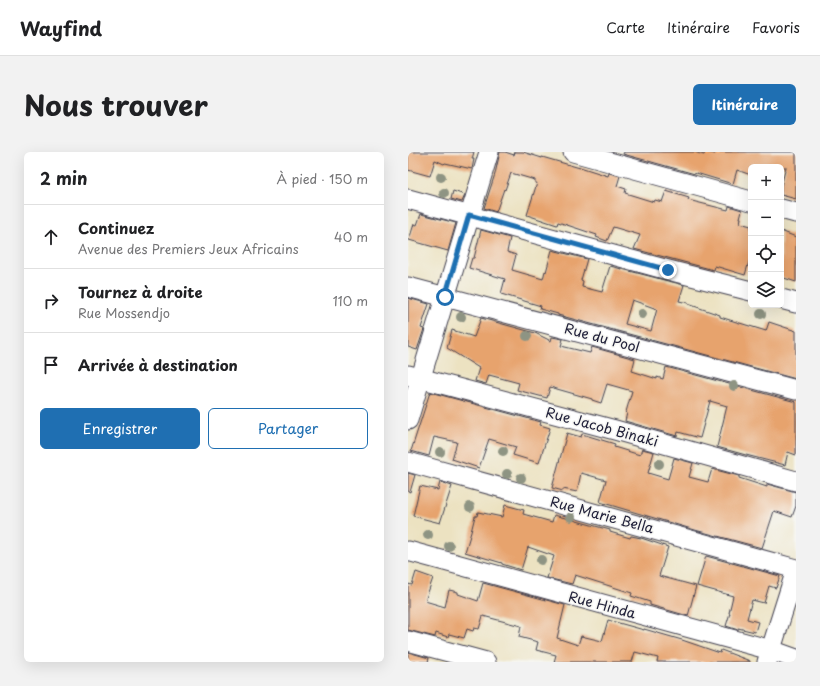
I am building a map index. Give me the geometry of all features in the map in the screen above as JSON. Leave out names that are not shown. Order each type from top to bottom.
[{"type":"street","points":[[408,420],[414,377],[445,297],[489,152]]},
{"type":"street","points":[[573,152],[748,200]]},
{"type":"street","points":[[408,198],[668,270],[748,290]]},
{"type":"street","points":[[784,210],[796,213]]},
{"type":"street","name":"Rue du Pool","points":[[408,287],[796,390]]},
{"type":"street","points":[[784,300],[796,302]]},
{"type":"street","name":"Rue Jacob Binaki","points":[[414,377],[615,430],[796,481]]},
{"type":"street","name":"Rue Marie Bella","points":[[408,462],[796,570]]},
{"type":"street","name":"Rue Hinda","points":[[408,551],[769,656],[796,659]]},
{"type":"street","points":[[769,656],[796,570]]},
{"type":"street","points":[[408,641],[486,662]]},
{"type":"building","points":[[408,152],[474,152],[472,159],[474,159],[472,169],[444,164],[435,160],[430,176],[408,170]]},
{"type":"building","points":[[500,152],[514,155],[515,152],[523,152],[608,176],[609,173],[620,176],[617,186],[626,189],[625,193],[654,202],[655,200],[662,202],[666,191],[689,198],[688,200],[728,210],[729,206],[742,210],[740,223],[748,225],[748,265],[745,275],[715,266],[714,270],[634,249],[640,235],[613,227],[607,241],[596,237],[597,235],[558,222],[557,225],[527,215],[537,183],[535,183],[535,180],[511,173],[496,212],[484,208],[495,174]]},
{"type":"building","points":[[624,152],[694,152],[704,155],[705,152],[715,154],[716,152],[796,152],[796,199],[784,196],[784,175],[786,167],[784,167],[784,164],[748,164],[748,174],[737,170],[733,184],[623,154]]},
{"type":"building","points":[[453,191],[465,195],[462,202],[451,199]]},
{"type":"building","points":[[421,214],[456,223],[448,251],[409,240],[414,224],[417,225]]},
{"type":"building","points":[[481,230],[510,238],[507,252],[516,255],[512,270],[543,279],[552,250],[587,259],[581,280],[583,281],[582,287],[602,292],[610,266],[684,285],[679,301],[720,315],[720,317],[766,331],[769,322],[796,331],[796,379],[540,309],[541,306],[501,294],[505,279],[469,268],[472,258],[474,258]],"holes":[[[632,300],[657,309],[651,331],[625,324]]]},
{"type":"building","points":[[784,232],[796,237],[796,282],[784,278]]},
{"type":"building","points":[[408,298],[429,304],[421,328],[424,329],[417,350],[408,347]]},
{"type":"building","points":[[481,318],[535,333],[551,341],[552,337],[563,339],[561,346],[590,353],[592,347],[635,359],[632,371],[657,379],[657,377],[663,379],[666,367],[796,402],[796,455],[788,452],[785,465],[717,447],[727,406],[710,401],[700,438],[678,432],[677,436],[625,421],[632,391],[607,384],[601,403],[550,387],[547,398],[517,390],[519,383],[489,375],[486,384],[475,381],[479,368],[447,348],[452,330],[474,337]]},
{"type":"building","points":[[430,392],[541,422],[540,425],[550,428],[539,463],[513,455],[516,447],[489,439],[479,468],[452,459],[457,442],[434,437],[429,456],[411,451]]},
{"type":"building","points":[[567,433],[581,437],[582,434],[615,444],[614,447],[640,455],[642,449],[654,452],[648,473],[668,479],[674,458],[693,463],[689,477],[708,482],[712,469],[739,476],[739,478],[767,487],[767,484],[796,492],[796,506],[792,517],[774,511],[762,548],[600,502],[606,480],[581,473],[577,492],[563,489],[563,491],[552,488]]},
{"type":"building","points":[[408,473],[415,475],[410,492],[408,491]]},
{"type":"building","points":[[440,482],[452,486],[440,523],[413,516],[420,486],[438,490]]},
{"type":"building","points":[[505,505],[524,510],[523,514],[552,522],[554,515],[610,530],[610,532],[630,538],[631,536],[641,538],[668,547],[659,576],[696,586],[688,616],[650,605],[650,602],[631,596],[632,593],[575,575],[572,584],[547,578],[554,556],[528,547],[521,570],[465,552],[475,516],[477,516],[478,512],[502,517]]},
{"type":"building","points":[[706,556],[780,576],[776,588],[769,586],[764,603],[752,600],[747,619],[758,622],[755,632],[738,628],[738,630],[726,626],[733,596],[697,586]]},
{"type":"building","points":[[416,572],[433,578],[425,601],[445,607],[449,590],[458,592],[458,594],[478,601],[483,583],[565,605],[557,638],[578,645],[581,636],[602,641],[608,620],[682,640],[720,653],[721,650],[750,662],[657,662],[658,658],[635,652],[632,662],[554,662],[556,655],[536,650],[538,642],[519,637],[521,626],[483,616],[479,629],[474,628],[473,631],[467,629],[464,638],[449,634],[448,637],[436,633],[435,637],[408,630],[408,584],[412,585]]},
{"type":"building","points":[[408,652],[429,658],[428,662],[408,662]]},
{"type":"route","points":[[445,297],[469,215],[668,270]]}]
